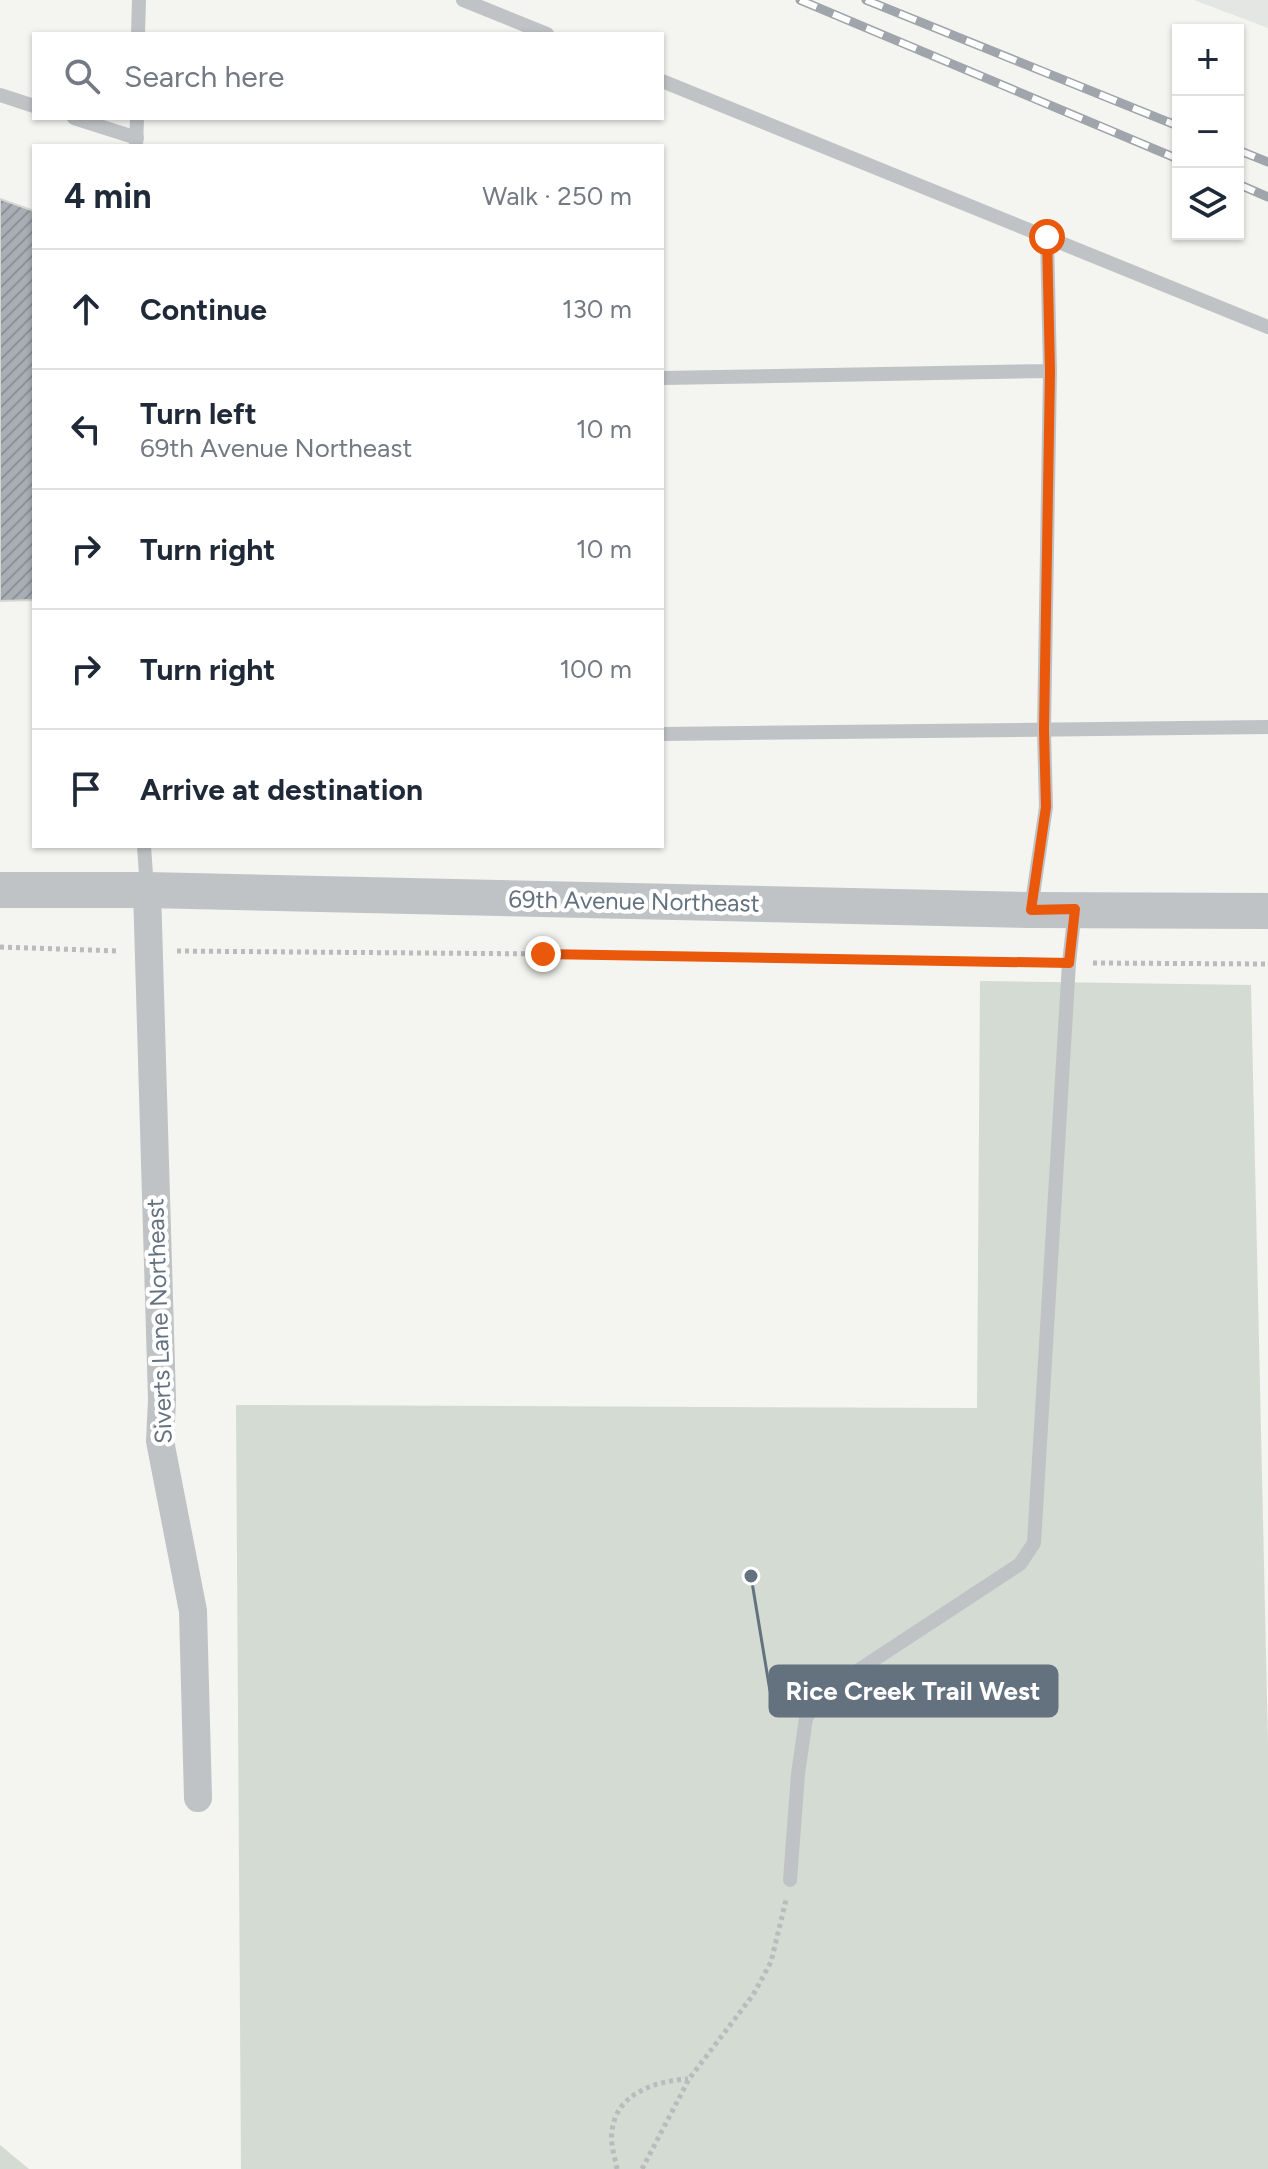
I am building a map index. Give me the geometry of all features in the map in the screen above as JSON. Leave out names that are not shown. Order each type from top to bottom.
[{"type":"street","name":"69th Avenue Northeast","points":[[0,890],[147,890],[1031,910],[1268,911]]},
{"type":"street","name":"Siverts Lane Northeast","points":[[147,890],[162,1400],[160,1441],[193,1611],[198,1798]]},
{"type":"lane","points":[[138,32],[139,0]]},
{"type":"lane","points":[[463,0],[542,32]]},
{"type":"lane","points":[[664,82],[1268,327]]},
{"type":"lane","points":[[0,95],[32,105]]},
{"type":"lane","points":[[79,120],[136,142],[137,120]]},
{"type":"lane","points":[[1031,910],[1046,807],[1044,730],[1050,371],[1047,237]]},
{"type":"lane","points":[[664,378],[1050,371]]},
{"type":"lane","points":[[664,734],[1268,727]]},
{"type":"lane","points":[[144,848],[147,890]]},
{"type":"lane","points":[[790,1880],[798,1774],[806,1718],[822,1694],[1020,1564],[1034,1543],[1069,963],[1075,909]]},
{"type":"path","points":[[0,947],[121,951]]},
{"type":"path","points":[[170,951],[1268,964]]},
{"type":"path","points":[[642,2169],[689,2079],[753,1995],[771,1962],[790,1880]]},
{"type":"path","points":[[617,2169],[612,2129],[623,2105],[642,2089],[664,2081],[689,2079]]},
{"type":"shaded area","points":[[1194,0],[1268,0],[1268,28]]},
{"type":"shaded area","points":[[980,981],[1251,985],[1268,1744],[1268,2169],[241,2169],[236,1405],[977,1408]]},
{"type":"shaded area","points":[[0,2145],[29,2169],[0,2169]]},
{"type":"building","points":[[0,199],[32,210],[32,600],[0,601]]},
{"type":"railway","points":[[800,0],[1172,156]]},
{"type":"railway","points":[[866,0],[1172,124]]},
{"type":"railway","points":[[1244,152],[1268,162]]},
{"type":"railway","points":[[1244,187],[1268,197]]},
{"type":"place","name":"Rice Creek Trail West","points":[[751,1576]]},
{"type":"route","points":[[543,954],[1069,963],[1075,909],[1031,910],[1046,807],[1044,730],[1050,371],[1047,237]]}]
